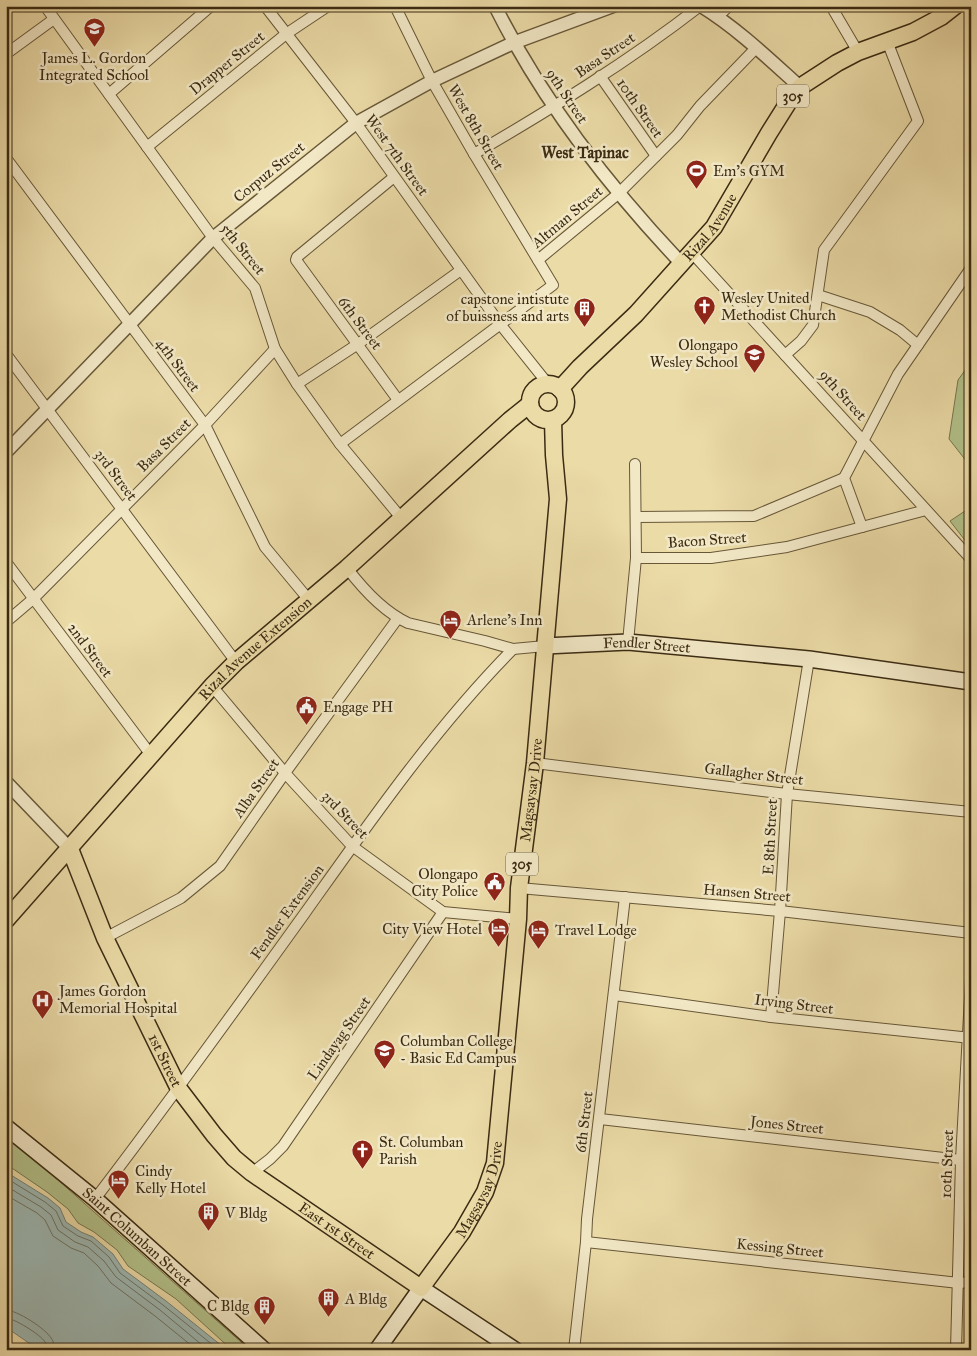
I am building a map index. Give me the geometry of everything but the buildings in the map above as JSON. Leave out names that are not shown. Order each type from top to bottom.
[{"type":"main road","name":"Rizal Avenue","points":[[554,387],[580,366],[636,314],[714,228],[769,133],[800,87],[821,72],[858,52],[913,32],[941,17],[955,6]]},
{"type":"main road","name":"305","points":[[530,404],[530,398],[537,388],[554,387]]},
{"type":"main road","points":[[530,404],[534,413],[542,420],[558,418],[564,409],[566,399],[554,387]]},
{"type":"main road","name":"Rizal Avenue Extension","points":[[6,920],[212,686],[236,662],[347,568],[530,404]]},
{"type":"main road","name":"Magsaysay Drive","points":[[421,1288],[462,1232],[485,1192],[495,1163],[520,888],[535,763],[558,499],[553,420]]},
{"type":"main road","name":"Fendler Street","points":[[545,646],[628,642],[810,660],[971,682]]},
{"type":"main road","name":"1st Street","points":[[70,848],[105,938],[179,1089],[214,1135],[234,1158],[252,1174]]},
{"type":"main road","name":"Saint Columban Street","points":[[6,1127],[95,1199],[264,1350]]},
{"type":"main road","name":"East 1st Street","points":[[252,1174],[421,1288]]},
{"type":"main road","name":"305","points":[[377,1350],[421,1288]]},
{"type":"main road","points":[[421,1288],[515,1350]]},
{"type":"street","name":"5th Street","points":[[45,6],[213,238],[255,288],[275,348],[297,384],[340,444],[402,519]]},
{"type":"street","points":[[109,94],[211,6]]},
{"type":"street","name":"West 7th Street","points":[[265,6],[356,123],[500,324],[554,387]]},
{"type":"street","name":"Drapper Street","points":[[147,147],[286,34],[328,6]]},
{"type":"street","name":"West 8th Street","points":[[395,6],[432,81],[538,260]]},
{"type":"street","name":"9th Street","points":[[495,6],[513,43],[554,107],[618,194],[785,355],[971,559]]},
{"type":"street","name":"Corpuz Street","points":[[6,452],[213,238],[356,123],[432,81],[513,43],[613,6]]},
{"type":"street","points":[[701,6],[718,16],[800,87]]},
{"type":"street","name":"Basa Street","points":[[474,154],[554,107],[701,6]]},
{"type":"street","points":[[718,16],[729,6]]},
{"type":"street","points":[[831,6],[858,52]]},
{"type":"street","points":[[6,54],[54,19]]},
{"type":"street","points":[[785,355],[813,325],[824,250],[918,121],[887,41]]},
{"type":"street","name":"Altman Street","points":[[340,444],[553,285],[538,260],[618,194],[677,135],[700,106],[756,48]]},
{"type":"street","name":"10th Street","points":[[600,76],[656,156]]},
{"type":"street","name":"4th Street","points":[[6,158],[205,425],[265,546],[309,600]]},
{"type":"street","name":"6th Street","points":[[394,177],[297,257],[296,262],[398,400]]},
{"type":"street","points":[[862,526],[844,478],[898,374],[971,268]]},
{"type":"street","points":[[297,384],[358,344],[461,270]]},
{"type":"street","points":[[818,295],[870,312],[900,330],[918,345]]},
{"type":"street","name":"Basa Street","points":[[6,622],[33,598],[205,425],[275,348]]},
{"type":"street","name":"3rd Street","points":[[6,354],[236,662]]},
{"type":"street","points":[[628,642],[636,558],[635,464]]},
{"type":"street","name":"Bacon Street","points":[[637,517],[754,516],[844,478]]},
{"type":"street","name":"Bacon Street","points":[[636,558],[711,558],[787,547],[926,510]]},
{"type":"street","name":"2nd Street","points":[[6,562],[151,756]]},
{"type":"street","name":"Fendler Street","points":[[347,568],[379,604],[408,623],[513,649],[545,646]]},
{"type":"street","name":"Alba Street","points":[[105,938],[181,898],[220,866],[398,618]]},
{"type":"street","name":"Fendler Extension","points":[[95,1199],[179,1089],[352,846],[447,722],[513,649]]},
{"type":"street","name":"E 8th Street","points":[[771,1017],[787,794],[810,660]]},
{"type":"street","name":"3rd Street","points":[[212,686],[285,773],[352,846],[443,912]]},
{"type":"street","name":"Gallagher Street","points":[[535,763],[787,794],[971,812]]},
{"type":"street","points":[[6,782],[70,848]]},
{"type":"street","name":"Hansen Street","points":[[520,888],[780,911],[971,932]]},
{"type":"street","name":"6th Street","points":[[574,1350],[587,1219],[625,897]]},
{"type":"street","points":[[443,912],[518,919]]},
{"type":"street","name":"Lindayag Street","points":[[252,1174],[283,1146],[443,912]]},
{"type":"street","name":"10th Street","points":[[956,1350],[966,1160],[971,979]]},
{"type":"street","name":"Irving Street","points":[[614,995],[771,1017],[969,1038]]},
{"type":"street","name":"Jones Street","points":[[600,1119],[966,1160]]},
{"type":"street","name":"Kessing Street","points":[[586,1242],[959,1283],[971,1282]]},
{"type":"green space","points":[[971,362],[971,467],[949,439],[958,380]]},
{"type":"green space","points":[[971,507],[971,548],[950,521]]},
{"type":"green space","points":[[6,1134],[250,1350],[232,1350],[176,1299],[128,1266],[117,1250],[94,1232],[78,1223],[68,1209],[6,1164]]},
{"type":"water","points":[[6,1172],[48,1198],[60,1208],[66,1222],[93,1237],[113,1254],[123,1269],[227,1350],[39,1350],[6,1327]]},
{"type":"place","name":"James L. Gordon Integrated School","points":[[94,48]]},
{"type":"place","name":"Em's GYM","points":[[697,190]]},
{"type":"place","name":"Wesley United Methodist Church","points":[[705,326]]},
{"type":"place","name":"capstone intistute of buissness and arts","points":[[585,327]]},
{"type":"place","name":"Olongapo Wesley School","points":[[754,373]]},
{"type":"place","name":"Arlene's Inn","points":[[451,639]]},
{"type":"place","name":"Engage PH","points":[[307,726]]},
{"type":"place","name":"Olongapo City Police","points":[[494,902]]},
{"type":"place","name":"City View Hotel","points":[[498,948]]},
{"type":"place","name":"Travel Lodge","points":[[539,949]]},
{"type":"place","name":"James Gordon Memorial Hospital","points":[[43,1019]]},
{"type":"place","name":"Columban College - Basic Ed Campus","points":[[384,1069]]},
{"type":"place","name":"St. Columban Parish","points":[[363,1170]]},
{"type":"place","name":"Cindy Kelly Hotel","points":[[119,1199]]},
{"type":"place","name":"V Bldg","points":[[209,1232]]},
{"type":"place","name":"A Bldg","points":[[329,1318]]},
{"type":"place","name":"C Bldg","points":[[265,1325]]},
{"type":"district","name":"West Tapinac","points":[[585,152]]}]
